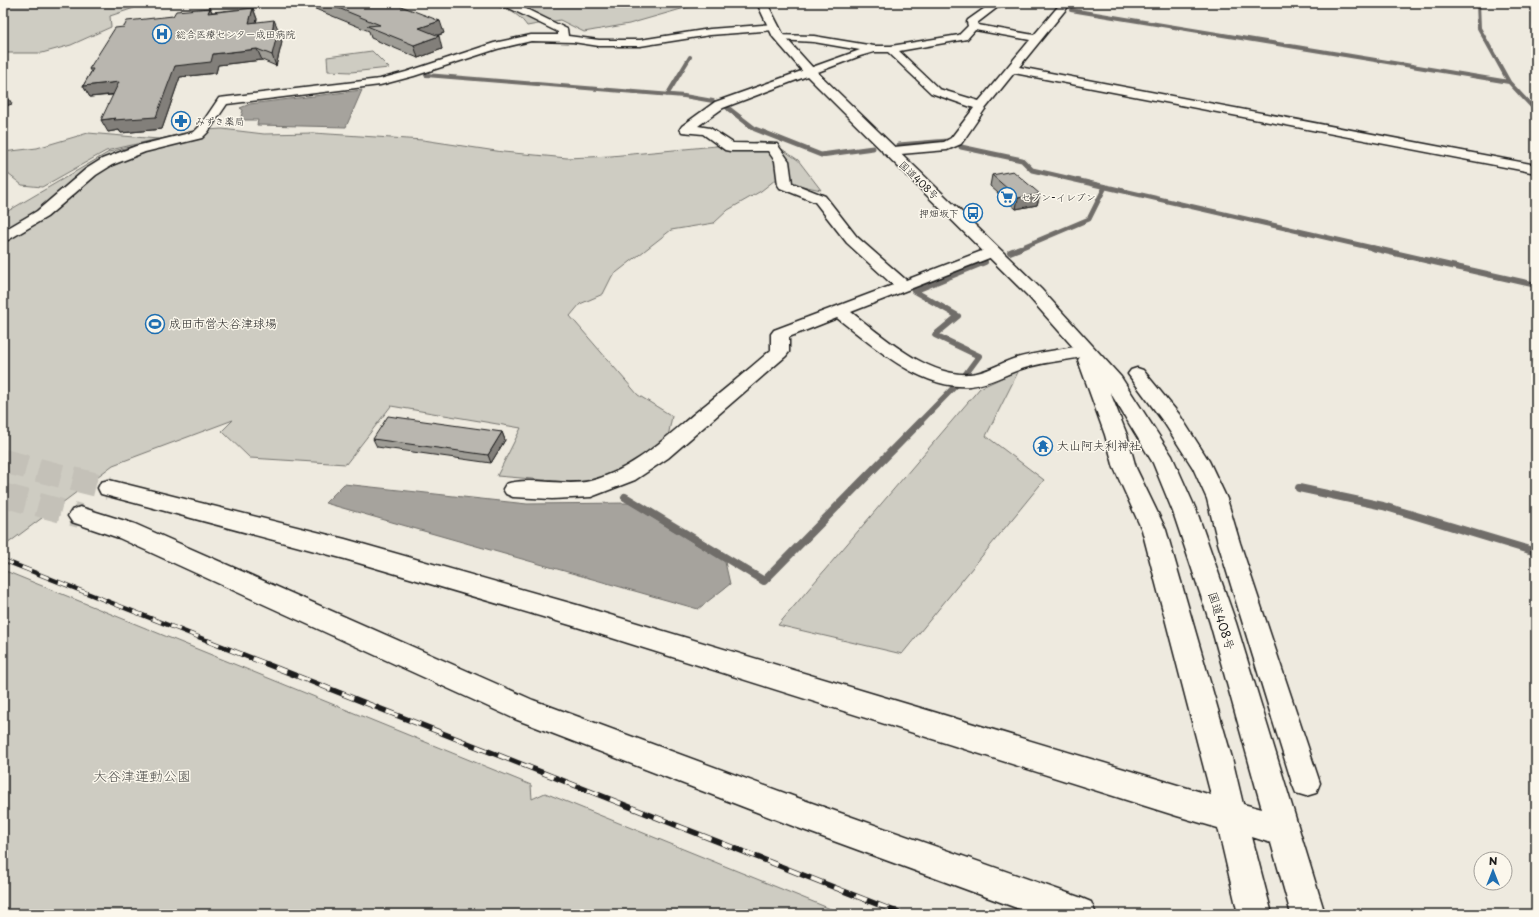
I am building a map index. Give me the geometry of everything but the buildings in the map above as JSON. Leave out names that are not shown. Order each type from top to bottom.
[{"type":"highway","name":"国道408号","points":[[762,3],[777,32],[809,71],[1034,294],[1085,352],[1114,382],[1164,462],[1182,505],[1223,623],[1282,830],[1308,914]]},
{"type":"highway","name":"国道408号","points":[[1085,352],[1116,435],[1125,468],[1154,530],[1215,750],[1255,914]]},
{"type":"highway","points":[[109,488],[345,549],[554,610],[1162,797],[1282,830]]},
{"type":"highway","points":[[80,516],[127,531],[525,710],[798,813],[1079,914]]},
{"type":"street","points":[[500,3],[510,5],[563,31],[563,38]]},
{"type":"street","points":[[3,237],[47,210],[74,188],[89,173],[108,161],[145,147],[198,135],[204,129],[223,101],[380,82],[410,74],[505,43],[531,38],[563,38],[599,43],[640,43],[710,32],[777,32],[874,49],[891,49],[964,37],[973,27],[972,22],[998,3]]},
{"type":"street","points":[[889,151],[947,146],[956,140],[981,106],[1066,3]]},
{"type":"street","points":[[973,27],[1036,38]]},
{"type":"street","points":[[874,49],[856,54],[719,105],[686,129],[706,131],[730,146],[772,148],[782,161],[785,185],[820,199],[852,240],[904,286]]},
{"type":"street","points":[[891,49],[935,90],[981,106]]},
{"type":"street","points":[[1011,69],[1536,169]]},
{"type":"street","points":[[3,226],[74,188]]},
{"type":"street","points":[[513,489],[552,492],[591,489],[628,475],[661,453],[780,352],[780,334],[992,252]]},
{"type":"street","points":[[839,311],[908,362],[931,374],[953,380],[971,380],[1025,362],[1085,352]]},
{"type":"street","points":[[1138,374],[1172,419],[1202,466],[1217,499],[1229,543],[1306,783]]},
{"type":"green space","points":[[3,3],[55,3],[57,5],[70,3],[135,3],[134,8],[110,16],[111,27],[71,45],[42,53],[3,53]]},
{"type":"green space","points":[[483,3],[702,3],[629,24],[584,32],[560,20],[527,26],[518,16],[508,10]]},
{"type":"green space","points":[[372,51],[389,68],[351,72],[328,71],[327,57]]},
{"type":"green space","points":[[222,129],[264,134],[313,133],[423,140],[503,152],[567,158],[611,156],[758,142],[773,143],[798,160],[821,190],[775,180],[761,191],[728,210],[714,223],[671,230],[612,276],[603,294],[580,304],[570,316],[638,395],[672,416],[668,437],[641,459],[611,476],[580,483],[497,476],[521,428],[391,406],[346,464],[250,458],[222,431],[233,420],[113,465],[3,547],[3,214],[109,152],[192,131]]},
{"type":"green space","points":[[88,133],[158,139],[106,151],[42,187],[22,185],[3,170],[3,152],[37,148]]},
{"type":"green space","points":[[1019,370],[986,436],[1044,480],[902,654],[778,625],[980,388]]},
{"type":"green space","name":"大谷津運動公園","points":[[3,570],[531,785],[532,799],[545,793],[843,914],[3,914]]},
{"type":"shaded area","points":[[362,90],[346,127],[257,125],[258,120],[240,120],[243,110],[240,108],[250,104]]},
{"type":"shaded area","points":[[344,484],[527,504],[629,503],[725,562],[730,584],[698,609],[325,503]]},
{"type":"waterway","points":[[1478,3],[1479,28],[1509,82]]},
{"type":"waterway","points":[[1071,10],[1509,82]]},
{"type":"waterway","points":[[667,95],[690,57]]},
{"type":"waterway","points":[[426,75],[667,95]]},
{"type":"waterway","points":[[1509,82],[1535,110]]},
{"type":"waterway","points":[[667,95],[713,101]]},
{"type":"waterway","points":[[726,107],[730,110]]},
{"type":"waterway","points":[[729,109],[755,129],[821,155],[873,148]]},
{"type":"waterway","points":[[899,145],[948,141]]},
{"type":"waterway","points":[[961,147],[1022,160],[1032,170],[1377,249]]},
{"type":"waterway","points":[[1018,249],[1089,219],[1105,187]]},
{"type":"waterway","points":[[1010,252],[1020,248]]},
{"type":"waterway","points":[[1372,248],[1536,285]]},
{"type":"waterway","points":[[919,423],[962,379],[979,356],[935,335],[958,316],[914,291],[985,262]]},
{"type":"waterway","points":[[625,497],[764,581],[920,422]]},
{"type":"waterway","points":[[1299,488],[1383,506],[1536,552]]},
{"type":"tunnel","points":[[3,461],[109,488]]},
{"type":"tunnel","points":[[3,495],[80,516]]},
{"type":"railway","points":[[3,560],[211,642]]},
{"type":"railway","points":[[208,641],[902,914]]},
{"type":"place","name":"総合医療センター成田病院","points":[[162,34]]},
{"type":"place","name":"みずき薬局","points":[[181,121]]},
{"type":"place","name":"セブン-イレブン","points":[[1007,197]]},
{"type":"place","name":"押畑坂下","points":[[973,213]]},
{"type":"place","name":"成田市営大谷津球場","points":[[155,324]]},
{"type":"place","name":"大山阿夫利神社","points":[[1043,446]]}]
